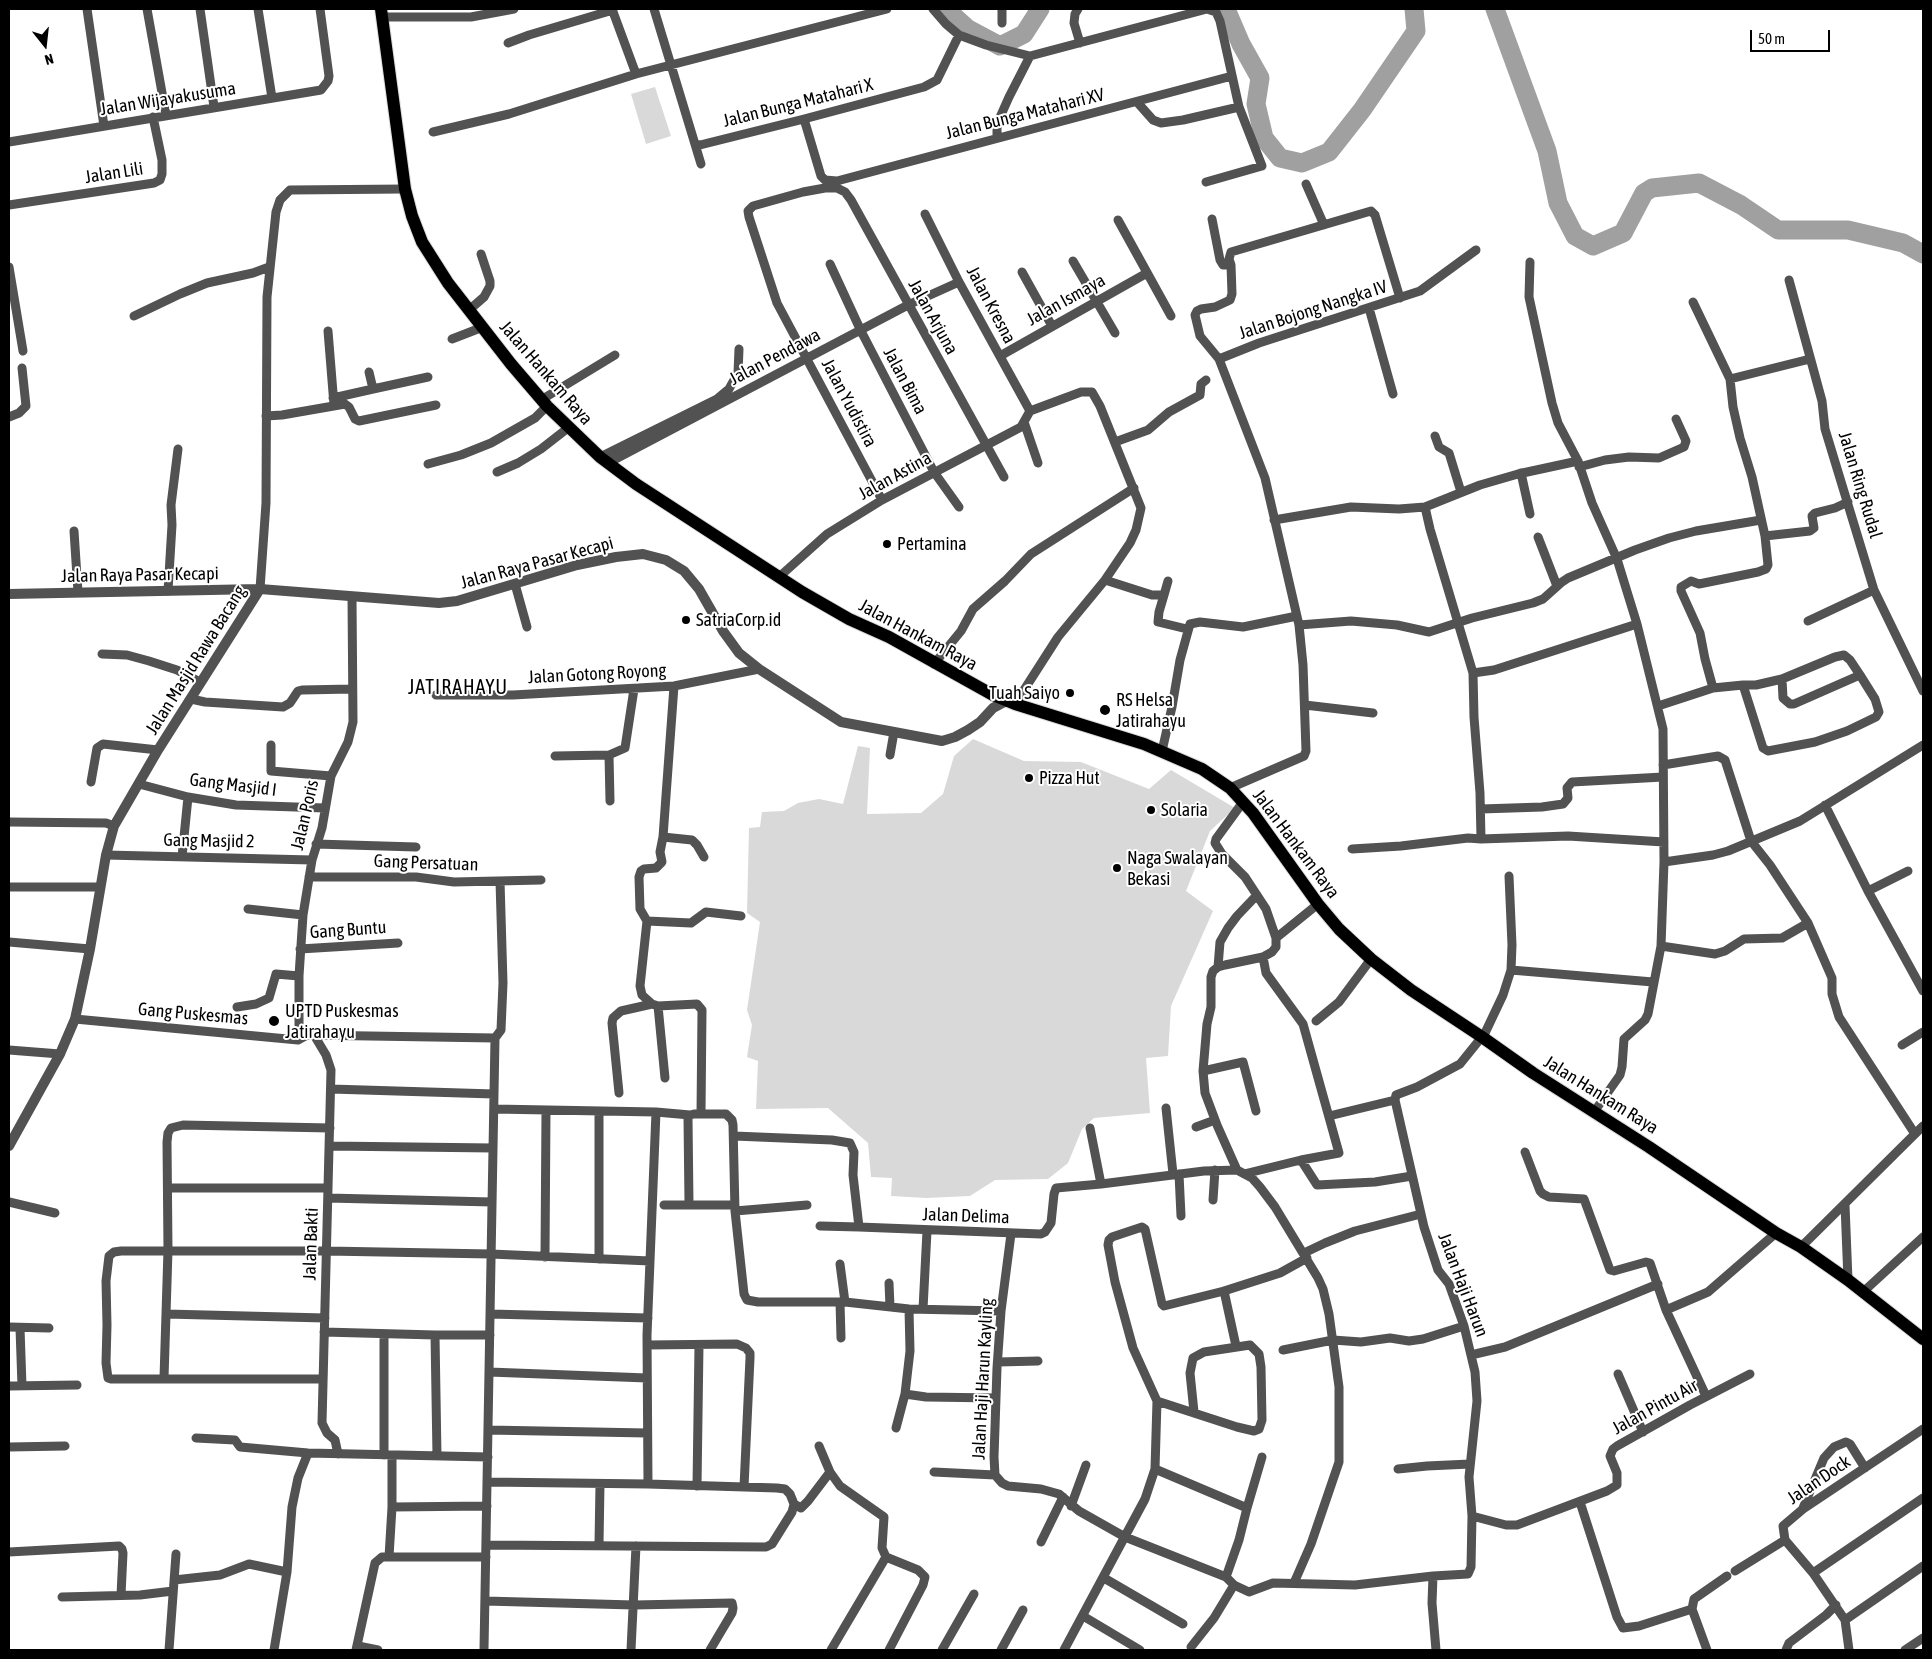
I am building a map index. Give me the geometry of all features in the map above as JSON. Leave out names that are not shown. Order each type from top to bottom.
[{"type":"main road","name":"Jalan Hankam Raya","points":[[381,13],[405,189],[413,221],[422,242],[434,263],[469,310],[544,403],[568,428],[604,460],[824,606],[889,637],[934,664],[992,694],[1010,703],[1162,751],[1202,769],[1230,788],[1243,802],[1270,835],[1318,904],[1339,929],[1371,959],[1411,990],[1533,1073],[1650,1147],[1776,1233],[1801,1247],[1848,1280],[1923,1339]]},
{"type":"street","points":[[87,9],[104,126]]},
{"type":"street","points":[[146,9],[166,114]]},
{"type":"street","points":[[200,9],[214,107]]},
{"type":"street","points":[[258,9],[272,98]]},
{"type":"street","name":"Jalan Wijayakusuma","points":[[9,142],[166,114],[321,90],[328,81],[320,9]]},
{"type":"street","points":[[381,13],[471,17],[514,9]]},
{"type":"street","points":[[654,9],[701,164]]},
{"type":"street","points":[[433,132],[516,112],[636,74],[887,9]]},
{"type":"street","points":[[933,9],[946,24],[960,35],[996,48],[1030,56],[1207,9],[1216,12],[1220,21],[1238,107],[1262,166],[1206,182]]},
{"type":"street","points":[[1002,9],[1002,23]]},
{"type":"street","points":[[1078,9],[1075,14],[1074,23],[1080,43]]},
{"type":"street","points":[[508,43],[612,10],[636,74]]},
{"type":"street","name":"Jalan Bunga Matahari X","points":[[695,144],[700,145],[804,119],[931,84],[940,74],[960,35]]},
{"type":"street","points":[[996,137],[997,124],[1030,56]]},
{"type":"street","name":"Jalan Bunga Matahari XV","points":[[750,208],[825,184],[996,137],[1138,102],[1232,76]]},
{"type":"street","points":[[1138,102],[1153,120],[1161,123],[1183,120],[1238,107]]},
{"type":"street","name":"Jalan Lili","points":[[9,205],[154,183],[160,180],[162,160],[153,117]]},
{"type":"street","points":[[804,119],[825,184]]},
{"type":"street","name":"Jalan Arjuna","points":[[825,184],[845,192],[851,200],[1004,477]]},
{"type":"street","points":[[1306,184],[1324,225]]},
{"type":"street","name":"Jalan Masjid Rawa Bacang","points":[[10,1141],[60,1054],[75,1020],[90,949],[106,855],[114,826],[158,750],[260,589],[266,503],[266,348],[269,267],[276,212],[280,200],[290,190],[405,189]]},
{"type":"street","name":"Jalan Yudistira","points":[[750,208],[749,217],[777,303],[882,500]]},
{"type":"street","name":"Jalan Bojong Nangka IV","points":[[1218,359],[1400,298],[1374,212],[1364,212],[1232,252],[1229,255],[1232,294],[1230,300],[1215,307],[1201,308],[1194,315],[1200,336],[1218,359],[1265,478],[1298,620],[1305,705],[1306,751],[1304,756],[1230,788]]},
{"type":"street","name":"Jalan Kresna","points":[[925,214],[959,282],[1030,411]]},
{"type":"street","points":[[1212,219],[1220,260],[1223,265],[1231,265]]},
{"type":"street","points":[[1118,220],[1171,316]]},
{"type":"street","points":[[1400,298],[1420,290],[1476,250]]},
{"type":"street","points":[[469,310],[484,297],[490,286],[481,254]]},
{"type":"street","points":[[1073,261],[1115,333]]},
{"type":"street","points":[[1530,262],[1529,297],[1552,403],[1558,423],[1578,464],[1592,503],[1617,559],[1663,729],[1664,862],[1661,946],[1645,1020],[1624,1039],[1620,1075],[1594,1112]]},
{"type":"street","name":"Jalan Bima","points":[[830,264],[861,331],[934,472],[959,507]]},
{"type":"street","points":[[134,316],[207,283],[254,273],[269,267]]},
{"type":"street","points":[[9,269],[23,351]]},
{"type":"street","points":[[1022,272],[1052,326]]},
{"type":"street","name":"Jalan Ismaya","points":[[1000,356],[1147,273]]},
{"type":"street","name":"Jalan Ring Rudal","points":[[1788,280],[1822,401],[1825,429],[1874,590],[1923,691]]},
{"type":"street","name":"Jalan Pendawa","points":[[604,460],[807,359],[908,305],[959,282]]},
{"type":"street","points":[[1693,302],[1730,380],[1733,407],[1754,484],[1765,536],[1768,565],[1766,569],[1758,572],[1699,584],[1691,581],[1681,587],[1681,591],[1700,633],[1713,688]]},
{"type":"street","points":[[1369,308],[1393,394]]},
{"type":"street","points":[[452,339],[483,327]]},
{"type":"street","points":[[328,331],[333,401]]},
{"type":"street","points":[[604,460],[718,399],[728,389],[738,373],[739,349]]},
{"type":"street","points":[[428,464],[461,455],[491,443],[535,418],[544,403],[616,355]]},
{"type":"street","points":[[1730,380],[1810,359]]},
{"type":"street","points":[[9,417],[19,413],[26,406],[22,368]]},
{"type":"street","points":[[369,372],[373,390]]},
{"type":"street","points":[[266,416],[303,412],[373,390],[428,378]]},
{"type":"street","points":[[1115,442],[1148,430],[1169,412],[1200,395],[1202,384],[1206,380]]},
{"type":"street","points":[[1010,703],[1058,637],[1105,580],[1136,530],[1141,508],[1098,401],[1092,392],[1081,392],[1030,411]]},
{"type":"street","points":[[333,401],[349,407],[355,419],[359,421],[436,405]]},
{"type":"street","name":"Jalan Astina","points":[[779,577],[827,534],[882,500],[1021,427],[1030,411]]},
{"type":"street","points":[[1274,520],[1351,507],[1399,509],[1425,506],[1461,492],[1521,474],[1629,457],[1659,458],[1684,447],[1686,441],[1676,419]]},
{"type":"street","points":[[1024,422],[1038,464]]},
{"type":"street","points":[[497,472],[541,450],[568,428]]},
{"type":"street","points":[[1435,436],[1439,447],[1450,453],[1461,492]]},
{"type":"street","points":[[168,591],[172,525],[171,505],[178,449]]},
{"type":"street","points":[[1521,474],[1530,514]]},
{"type":"street","points":[[934,664],[961,631],[973,609],[1006,581],[1031,554],[1134,488]]},
{"type":"street","points":[[1765,536],[1810,530],[1814,528],[1812,516],[1815,513],[1835,508],[1848,502]]},
{"type":"street","points":[[1425,506],[1430,529],[1473,673],[1481,839]]},
{"type":"street","points":[[1162,751],[1187,630],[1193,622],[1243,627],[1298,620],[1351,620],[1397,625],[1429,632],[1533,603],[1543,599],[1568,578],[1635,550],[1690,532],[1761,520]]},
{"type":"street","points":[[74,530],[78,592]]},
{"type":"street","points":[[1538,537],[1557,586]]},
{"type":"street","name":"Jalan Raya Pasar Kecapi","points":[[9,594],[260,589],[439,603],[457,600],[548,573],[616,557],[643,554],[666,560],[684,572],[694,583],[723,631],[740,653],[759,670],[841,722],[942,741],[956,737],[968,730],[980,722],[993,708],[1010,703]]},
{"type":"street","points":[[1105,580],[1152,596],[1164,595]]},
{"type":"street","points":[[1168,581],[1158,622],[1187,630]]},
{"type":"street","points":[[515,584],[527,627]]},
{"type":"street","points":[[1808,621],[1874,590]]},
{"type":"street","name":"Jalan Poris","points":[[311,1035],[301,1030],[299,1025],[299,976],[303,915],[312,860],[322,828],[331,776],[351,733],[353,722],[352,597]]},
{"type":"street","points":[[1473,673],[1494,670],[1636,624]]},
{"type":"street","points":[[102,654],[127,655],[150,661],[177,670],[200,682]]},
{"type":"street","points":[[1658,706],[1713,688],[1742,685],[1756,685],[1782,679],[1844,655],[1850,660],[1860,675],[1879,709],[1879,714],[1847,731],[1815,742],[1768,750],[1763,748],[1742,685]]},
{"type":"street","name":"Jalan Gotong Royong","points":[[436,695],[513,696],[674,686],[759,670]]},
{"type":"street","points":[[1782,679],[1783,698],[1790,704],[1794,704],[1860,675]]},
{"type":"street","points":[[665,1078],[655,1005],[642,995],[640,986],[647,921],[640,909],[639,877],[644,868],[656,868],[662,862],[660,852],[663,837],[674,686]]},
{"type":"street","points":[[190,699],[205,702],[283,707],[290,703],[298,691],[352,689]]},
{"type":"street","points":[[555,756],[609,755],[624,748],[634,689]]},
{"type":"street","points":[[992,694],[993,708]]},
{"type":"street","points":[[1305,705],[1373,714]]},
{"type":"street","points":[[890,755],[894,732]]},
{"type":"street","points":[[91,782],[97,748],[103,744],[158,750]]},
{"type":"street","points":[[1664,862],[1713,856],[1751,842],[1800,820],[1923,744]]},
{"type":"street","points":[[271,745],[271,772],[331,776]]},
{"type":"street","points":[[609,755],[610,801]]},
{"type":"street","points":[[1663,765],[1718,756],[1722,757],[1726,763],[1751,842],[1770,866],[1808,923],[1832,978],[1832,994],[1839,1017],[1915,1134]]},
{"type":"street","points":[[1481,809],[1542,807],[1563,804],[1568,798],[1568,788],[1572,782],[1663,777]]},
{"type":"street","name":"Gang Masjid I","points":[[139,784],[188,797],[236,805],[325,808]]},
{"type":"street","points":[[182,857],[188,797]]},
{"type":"street","points":[[1243,802],[1215,843],[1257,895],[1279,935]]},
{"type":"street","points":[[1825,805],[1868,891],[1887,922],[1923,991]]},
{"type":"street","points":[[9,822],[106,824],[114,826]]},
{"type":"street","points":[[1352,849],[1401,846],[1468,838],[1568,836],[1664,842]]},
{"type":"street","points":[[663,837],[692,840],[704,857]]},
{"type":"street","points":[[316,844],[416,847]]},
{"type":"street","name":"Gang Masjid 2","points":[[106,855],[312,860]]},
{"type":"street","points":[[1868,891],[1908,870]]},
{"type":"street","points":[[1263,957],[1266,973],[1303,1024],[1329,1116],[1395,1100],[1396,1095],[1417,1087],[1460,1064],[1482,1037],[1504,995],[1511,970],[1512,945],[1509,876]]},
{"type":"street","name":"Gang Persatuan","points":[[309,877],[416,877],[454,882],[541,880]]},
{"type":"street","points":[[484,1650],[495,1038],[502,1030],[503,983],[500,882]]},
{"type":"street","points":[[9,887],[100,887]]},
{"type":"street","points":[[1218,967],[1220,942],[1237,916],[1257,895]]},
{"type":"street","points":[[1294,1583],[1311,1544],[1339,1462],[1340,1403],[1333,1340],[1323,1289],[1306,1256],[1268,1197],[1256,1182],[1241,1172],[1205,1093],[1203,1071],[1213,971],[1218,967],[1263,957],[1274,951],[1279,935],[1318,904]]},
{"type":"street","points":[[248,909],[303,915]]},
{"type":"street","points":[[647,921],[691,923],[706,912],[741,916]]},
{"type":"street","points":[[1661,946],[1715,954],[1726,951],[1744,939],[1782,938],[1808,923]]},
{"type":"street","points":[[9,942],[90,949]]},
{"type":"street","name":"Gang Buntu","points":[[300,950],[398,943]]},
{"type":"street","points":[[1316,1021],[1339,1002],[1371,959]]},
{"type":"street","points":[[1511,970],[1653,982]]},
{"type":"street","points":[[237,1007],[256,1004],[269,998],[276,974],[299,976]]},
{"type":"street","points":[[619,1093],[612,1023],[614,1018],[621,1011],[655,1005],[697,1004],[702,1010],[701,1114]]},
{"type":"street","name":"Gang Puskesmas","points":[[75,1020],[298,1040],[311,1035],[495,1038]]},
{"type":"street","points":[[1902,1044],[1923,1032]]},
{"type":"street","name":"Jalan Bakti","points":[[311,1035],[326,1055],[330,1070],[330,1146],[322,1423],[335,1440],[338,1454]]},
{"type":"street","points":[[9,1050],[60,1054]]},
{"type":"street","points":[[1203,1071],[1243,1062],[1256,1110]]},
{"type":"street","points":[[331,1089],[494,1094]]},
{"type":"street","name":"Jalan Haji Harun","points":[[1395,1100],[1421,1214],[1438,1270],[1449,1284],[1464,1326],[1476,1384],[1469,1477],[1472,1516],[1470,1571],[1468,1574],[1433,1576]]},
{"type":"street","points":[[1166,1108],[1181,1216]]},
{"type":"street","points":[[494,1109],[656,1112],[690,1115],[726,1114],[732,1120],[734,1136],[735,1208],[744,1294],[747,1300],[758,1302],[842,1302],[909,1309],[1001,1311]]},
{"type":"street","points":[[545,1257],[546,1110]]},
{"type":"street","points":[[599,1111],[599,1259]]},
{"type":"street","points":[[648,1484],[647,1345],[656,1112]]},
{"type":"street","points":[[689,1204],[688,1122],[690,1115]]},
{"type":"street","name":"Jalan Delima","points":[[820,1226],[1036,1234],[1045,1232],[1051,1223],[1056,1188],[1215,1170],[1241,1172],[1340,1153],[1329,1116]]},
{"type":"street","points":[[1196,1127],[1216,1120]]},
{"type":"street","points":[[164,1378],[168,1250],[167,1142],[168,1133],[171,1128],[184,1125],[330,1128]]},
{"type":"street","points":[[1801,1247],[1923,1126]]},
{"type":"street","points":[[1090,1128],[1101,1184]]},
{"type":"street","points":[[734,1136],[832,1140],[850,1143],[854,1152],[852,1175],[860,1227]]},
{"type":"street","points":[[330,1146],[493,1148]]},
{"type":"street","points":[[1525,1152],[1538,1187],[1543,1194],[1549,1197],[1584,1198],[1610,1270],[1614,1272],[1646,1262],[1650,1263],[1666,1310],[1706,1396]]},
{"type":"street","points":[[1301,1160],[1317,1185],[1375,1182],[1412,1176]]},
{"type":"street","points":[[1214,1200],[1215,1170]]},
{"type":"street","points":[[168,1188],[328,1188]]},
{"type":"street","points":[[328,1198],[492,1202]]},
{"type":"street","points":[[9,1202],[55,1213]]},
{"type":"street","points":[[664,1205],[689,1204],[735,1208],[808,1204]]},
{"type":"street","points":[[1845,1205],[1848,1280]]},
{"type":"street","points":[[1064,1650],[1145,1499],[1155,1469],[1157,1401],[1140,1365],[1131,1339],[1115,1282],[1108,1245],[1109,1240],[1112,1237],[1142,1227],[1145,1229],[1164,1306],[1224,1291],[1280,1273],[1325,1243],[1355,1231],[1421,1214]]},
{"type":"street","points":[[923,1309],[927,1231]]},
{"type":"street","points":[[1666,1310],[1708,1292],[1776,1233]]},
{"type":"street","name":"Jalan Haji Harun Kayling","points":[[1011,1234],[1001,1311],[996,1398],[995,1474],[998,1480],[1008,1486],[1046,1490],[1063,1497]]},
{"type":"street","points":[[1863,1292],[1923,1237]]},
{"type":"street","points":[[323,1379],[111,1379],[106,1375],[107,1267],[109,1256],[114,1252],[168,1250],[326,1251],[491,1254],[650,1262]]},
{"type":"street","points":[[840,1264],[841,1338]]},
{"type":"street","points":[[889,1283],[890,1307]]},
{"type":"street","points":[[1471,1355],[1505,1347],[1658,1284]]},
{"type":"street","points":[[1224,1291],[1236,1346]]},
{"type":"street","points":[[896,1428],[905,1394],[910,1351],[909,1309]]},
{"type":"street","points":[[166,1314],[324,1318]]},
{"type":"street","points":[[490,1314],[648,1318]]},
{"type":"street","points":[[1283,1350],[1333,1340],[1361,1342],[1390,1338],[1416,1340],[1464,1326]]},
{"type":"street","points":[[9,1327],[49,1328]]},
{"type":"street","points":[[20,1328],[22,1386]]},
{"type":"street","points":[[324,1332],[435,1335],[490,1334]]},
{"type":"street","points":[[384,1334],[388,1455],[392,1507],[388,1557]]},
{"type":"street","points":[[435,1335],[437,1456]]},
{"type":"street","points":[[647,1345],[699,1346],[737,1344],[746,1348],[750,1353],[744,1487]]},
{"type":"street","points":[[697,1486],[699,1346]]},
{"type":"street","points":[[1157,1401],[1237,1427],[1254,1431],[1259,1429],[1262,1420],[1259,1354],[1250,1346],[1236,1346],[1204,1352],[1193,1358],[1190,1373],[1194,1412]]},
{"type":"street","points":[[998,1362],[1038,1361]]},
{"type":"street","points":[[489,1372],[648,1378]]},
{"type":"street","points":[[1618,1374],[1643,1432]]},
{"type":"street","name":"Jalan Pintu Air","points":[[1472,1516],[1506,1525],[1517,1525],[1607,1492],[1617,1485],[1616,1473],[1610,1456],[1617,1446],[1706,1396],[1750,1374]]},
{"type":"street","points":[[9,1386],[77,1385]]},
{"type":"street","points":[[905,1394],[926,1398],[996,1398]]},
{"type":"street","name":"Jalan Dock","points":[[1785,1540],[1783,1526],[1803,1509],[1923,1429]]},
{"type":"street","points":[[488,1430],[647,1433]]},
{"type":"street","points":[[196,1438],[235,1440],[240,1447],[338,1454],[488,1457]]},
{"type":"street","points":[[1803,1509],[1824,1458],[1834,1447],[1846,1442],[1850,1444],[1865,1468]]},
{"type":"street","points":[[9,1447],[65,1446]]},
{"type":"street","points":[[819,1446],[830,1472],[840,1486],[884,1518],[882,1548],[886,1557],[918,1570],[924,1577],[923,1585],[889,1650]]},
{"type":"street","points":[[274,1650],[286,1572],[292,1506],[298,1478],[308,1452]]},
{"type":"street","points":[[1226,1578],[1239,1540],[1262,1457]]},
{"type":"street","points":[[1398,1469],[1470,1464]]},
{"type":"street","points":[[1071,1506],[1086,1465]]},
{"type":"street","points":[[1155,1469],[1247,1508]]},
{"type":"street","points":[[794,1504],[801,1508],[830,1472]]},
{"type":"street","points":[[934,1472],[995,1474]]},
{"type":"street","points":[[486,1545],[600,1544],[766,1547],[772,1544],[792,1512],[794,1504],[790,1494],[785,1489],[648,1484],[488,1482]]},
{"type":"street","points":[[600,1484],[600,1544]]},
{"type":"street","points":[[1041,1542],[1063,1497],[1071,1506],[1125,1537],[1226,1578],[1234,1585],[1249,1592],[1273,1583],[1355,1585],[1433,1576],[1432,1603],[1436,1650]]},
{"type":"street","points":[[1814,1573],[1923,1498]]},
{"type":"street","points":[[1580,1502],[1620,1625],[1623,1628],[1639,1626],[1692,1609]]},
{"type":"street","points":[[392,1507],[487,1506]]},
{"type":"street","points":[[1708,1650],[1692,1609],[1694,1599],[1785,1540],[1814,1573],[1845,1620],[1850,1650]]},
{"type":"street","points":[[9,1552],[119,1546],[122,1548],[123,1553],[121,1595]]},
{"type":"street","points":[[631,1650],[636,1546]]},
{"type":"street","points":[[169,1650],[176,1554]]},
{"type":"street","points":[[378,1650],[357,1648],[375,1563],[382,1557],[486,1558]]},
{"type":"street","points":[[831,1650],[886,1557]]},
{"type":"street","points":[[174,1580],[220,1575],[249,1564],[286,1572]]},
{"type":"street","points":[[1845,1620],[1923,1566]]},
{"type":"street","points":[[1104,1578],[1183,1624]]},
{"type":"street","points":[[1192,1646],[1214,1618],[1234,1585]]},
{"type":"street","points":[[62,1597],[173,1591]]},
{"type":"street","points":[[942,1650],[974,1594]]},
{"type":"street","points":[[485,1600],[634,1605],[732,1603],[732,1613],[710,1650]]},
{"type":"street","points":[[1786,1650],[1788,1643],[1826,1616],[1836,1605]]},
{"type":"street","points":[[1001,1650],[1023,1610]]},
{"type":"street","points":[[1083,1616],[1140,1650]]},
{"type":"street","points":[[1905,1650],[1923,1638]]},
{"type":"shaded area","points":[[655,87],[671,136],[646,144],[631,94]]},
{"type":"shaded area","points":[[973,739],[1024,761],[1081,762],[1149,789],[1171,770],[1235,808],[1210,831],[1186,891],[1213,911],[1171,1006],[1168,1056],[1146,1058],[1150,1113],[1094,1118],[1082,1129],[1068,1163],[1048,1179],[995,1180],[970,1196],[926,1198],[891,1196],[892,1178],[871,1177],[868,1143],[828,1108],[756,1109],[758,1061],[747,1057],[752,1025],[747,1010],[760,922],[747,913],[749,828],[760,827],[762,812],[784,811],[798,803],[819,799],[843,804],[858,746],[870,748],[867,814],[921,813],[943,794],[954,756]]},
{"type":"waterway","points":[[946,9],[968,29],[1000,46],[1024,34],[1040,9]]},
{"type":"waterway","points":[[1226,9],[1241,44],[1260,78],[1256,104],[1264,138],[1280,158],[1302,163],[1329,152],[1362,110],[1416,31],[1414,9]]},
{"type":"waterway","points":[[1495,9],[1547,151],[1558,203],[1575,236],[1593,246],[1623,233],[1644,193],[1652,188],[1699,183],[1741,205],[1778,230],[1848,230],[1903,243],[1923,254]]},
{"type":"place","name":"Pertamina","points":[[887,544]]},
{"type":"place","name":"SatriaCorp.id","points":[[686,620]]},
{"type":"place","name":"Tuah Saiyo","points":[[1070,693]]},
{"type":"place","name":"RS Helsa Jatirahayu","points":[[1105,710]]},
{"type":"place","name":"Pizza Hut","points":[[1029,778]]},
{"type":"place","name":"Solaria","points":[[1151,810]]},
{"type":"place","name":"Naga Swalayan Bekasi","points":[[1117,868]]},
{"type":"place","name":"UPTD Puskesmas Jatirahayu","points":[[274,1021]]},
{"type":"district","name":"JATIRAHAYU","points":[[458,688]]}]
